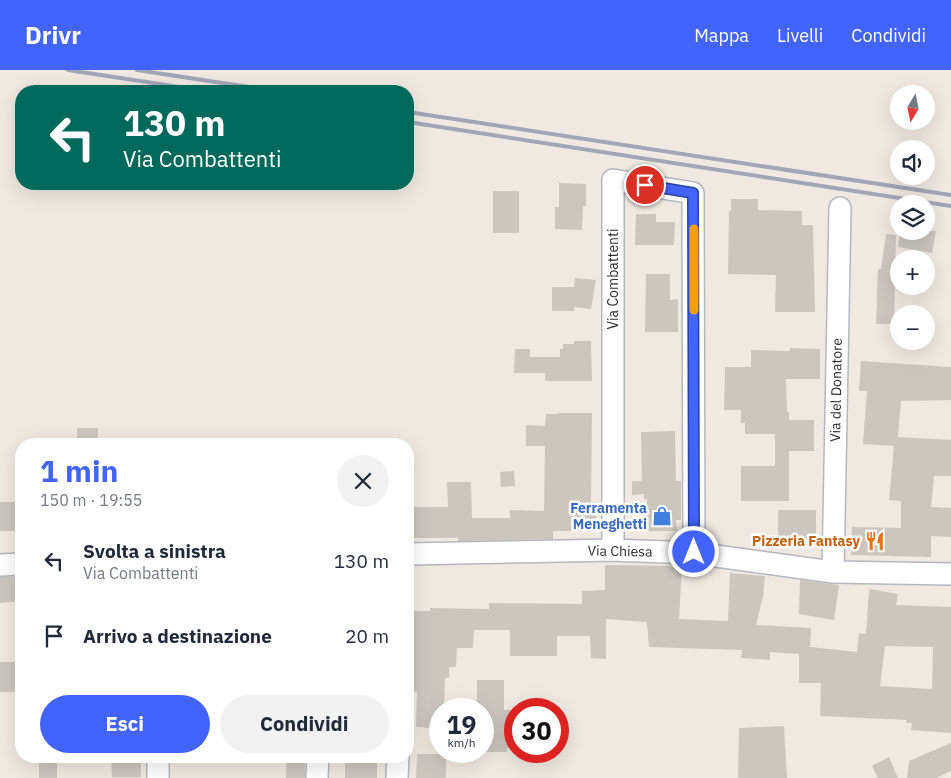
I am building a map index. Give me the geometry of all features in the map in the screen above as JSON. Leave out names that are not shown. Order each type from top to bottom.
[{"type":"street","name":"Via Combattenti","points":[[613,550],[613,180],[693,193],[694,552]]},
{"type":"street","name":"Via del Donatore","points":[[834,572],[840,208]]},
{"type":"street","name":"Via Chiesa","points":[[414,554],[613,550],[694,552],[834,572],[951,574]]},
{"type":"street","points":[[0,565],[15,564]]},
{"type":"street","points":[[158,763],[158,778]]},
{"type":"street","points":[[317,778],[318,763]]},
{"type":"street","points":[[397,778],[398,763]]},
{"type":"building","points":[[559,183],[586,184],[586,206],[583,206],[582,230],[555,229],[555,207],[559,207]]},
{"type":"building","points":[[493,191],[519,191],[519,233],[493,233]]},
{"type":"building","points":[[731,199],[758,199],[758,210],[802,211],[802,225],[813,225],[815,312],[775,312],[776,275],[728,274],[729,211],[731,211]]},
{"type":"building","points":[[636,214],[656,214],[656,222],[675,222],[674,245],[635,245]]},
{"type":"building","points":[[886,234],[890,234],[890,240],[896,240],[896,250],[890,250],[890,295],[895,295],[894,305],[890,305],[890,324],[876,324],[878,269],[881,269]]},
{"type":"building","points":[[899,240],[934,240],[933,250],[915,250],[898,247]]},
{"type":"building","points":[[646,274],[670,274],[670,300],[678,299],[678,332],[645,332]]},
{"type":"building","points":[[575,278],[596,280],[591,309],[574,307],[575,311],[552,311],[552,287],[574,287]]},
{"type":"building","points":[[574,341],[591,341],[592,381],[545,381],[545,373],[514,373],[515,349],[530,349],[530,357],[560,357],[560,349],[563,349],[563,344],[574,344]]},
{"type":"building","points":[[790,348],[820,349],[820,379],[786,379],[789,420],[814,420],[814,451],[789,451],[789,501],[741,501],[741,466],[775,466],[775,434],[745,434],[745,423],[741,423],[741,410],[724,410],[725,367],[751,367],[751,350],[790,351]]},
{"type":"building","points":[[861,361],[951,367],[951,400],[901,401],[898,437],[951,440],[951,476],[934,476],[931,507],[951,508],[951,537],[931,536],[931,557],[851,555],[852,527],[901,528],[901,501],[889,500],[894,446],[863,444],[867,391],[859,391]]},
{"type":"building","points":[[592,413],[591,502],[596,502],[596,531],[553,531],[553,539],[458,541],[458,538],[414,538],[414,507],[448,507],[447,482],[471,482],[472,518],[510,518],[510,510],[544,511],[545,446],[526,446],[526,425],[545,426],[546,414]]},
{"type":"building","points":[[77,428],[98,428],[98,438],[77,438]]},
{"type":"building","points":[[675,431],[676,481],[681,481],[681,520],[676,520],[677,531],[646,531],[647,499],[644,499],[644,494],[632,495],[632,481],[642,481],[641,432]]},
{"type":"building","points":[[514,471],[515,486],[501,487],[500,472]]},
{"type":"building","points":[[0,502],[15,502],[15,531],[0,531]]},
{"type":"building","points":[[778,510],[816,510],[816,540],[778,540]]},
{"type":"building","points":[[605,565],[682,566],[679,619],[728,621],[730,573],[765,576],[763,597],[756,625],[811,628],[810,647],[857,652],[859,633],[866,634],[869,589],[898,594],[896,605],[951,607],[951,733],[911,730],[912,723],[906,723],[907,720],[820,716],[821,683],[799,683],[799,654],[770,652],[770,660],[741,658],[742,650],[649,647],[647,622],[606,619],[606,659],[591,658],[590,636],[557,636],[557,656],[510,656],[510,630],[474,630],[473,648],[457,648],[456,667],[449,667],[449,678],[445,678],[444,698],[429,698],[429,728],[416,727],[417,692],[414,692],[414,611],[430,611],[430,608],[489,609],[489,603],[582,604],[582,591],[605,590]],"holes":[[[885,646],[933,647],[932,689],[880,686]]]},
{"type":"building","points":[[15,576],[15,602],[0,603],[0,577]]},
{"type":"building","points":[[800,580],[839,585],[834,620],[799,614]]},
{"type":"building","points":[[0,662],[15,662],[15,692],[0,692]]},
{"type":"building","points":[[477,680],[504,680],[504,752],[494,752],[494,698],[477,698]]},
{"type":"building","points":[[784,726],[787,778],[738,778],[739,728]]},
{"type":"building","points":[[951,743],[951,771],[936,778],[907,778],[909,761]]},
{"type":"building","points":[[417,754],[429,754],[429,763],[446,763],[446,778],[416,778]]},
{"type":"building","points":[[889,757],[898,778],[878,778],[872,766]]},
{"type":"building","points":[[39,763],[57,763],[57,778],[39,778]]},
{"type":"building","points":[[111,763],[141,763],[141,777],[112,777]]},
{"type":"building","points":[[286,763],[305,763],[305,778],[286,778]]},
{"type":"building","points":[[345,763],[377,763],[377,778],[345,778]]},
{"type":"railway","points":[[68,70],[167,85]]},
{"type":"railway","points":[[137,70],[236,85]]},
{"type":"railway","points":[[414,113],[951,195]]},
{"type":"railway","points":[[414,123],[951,206]]},
{"type":"slow traffic","points":[[694,229],[694,310]]},
{"type":"place","name":"Ferramenta Meneghetti","points":[[662,516]]},
{"type":"place","name":"Pizzeria Fantasy","points":[[875,541]]},
{"type":"route","points":[[645,185],[693,193],[694,552]]}]
